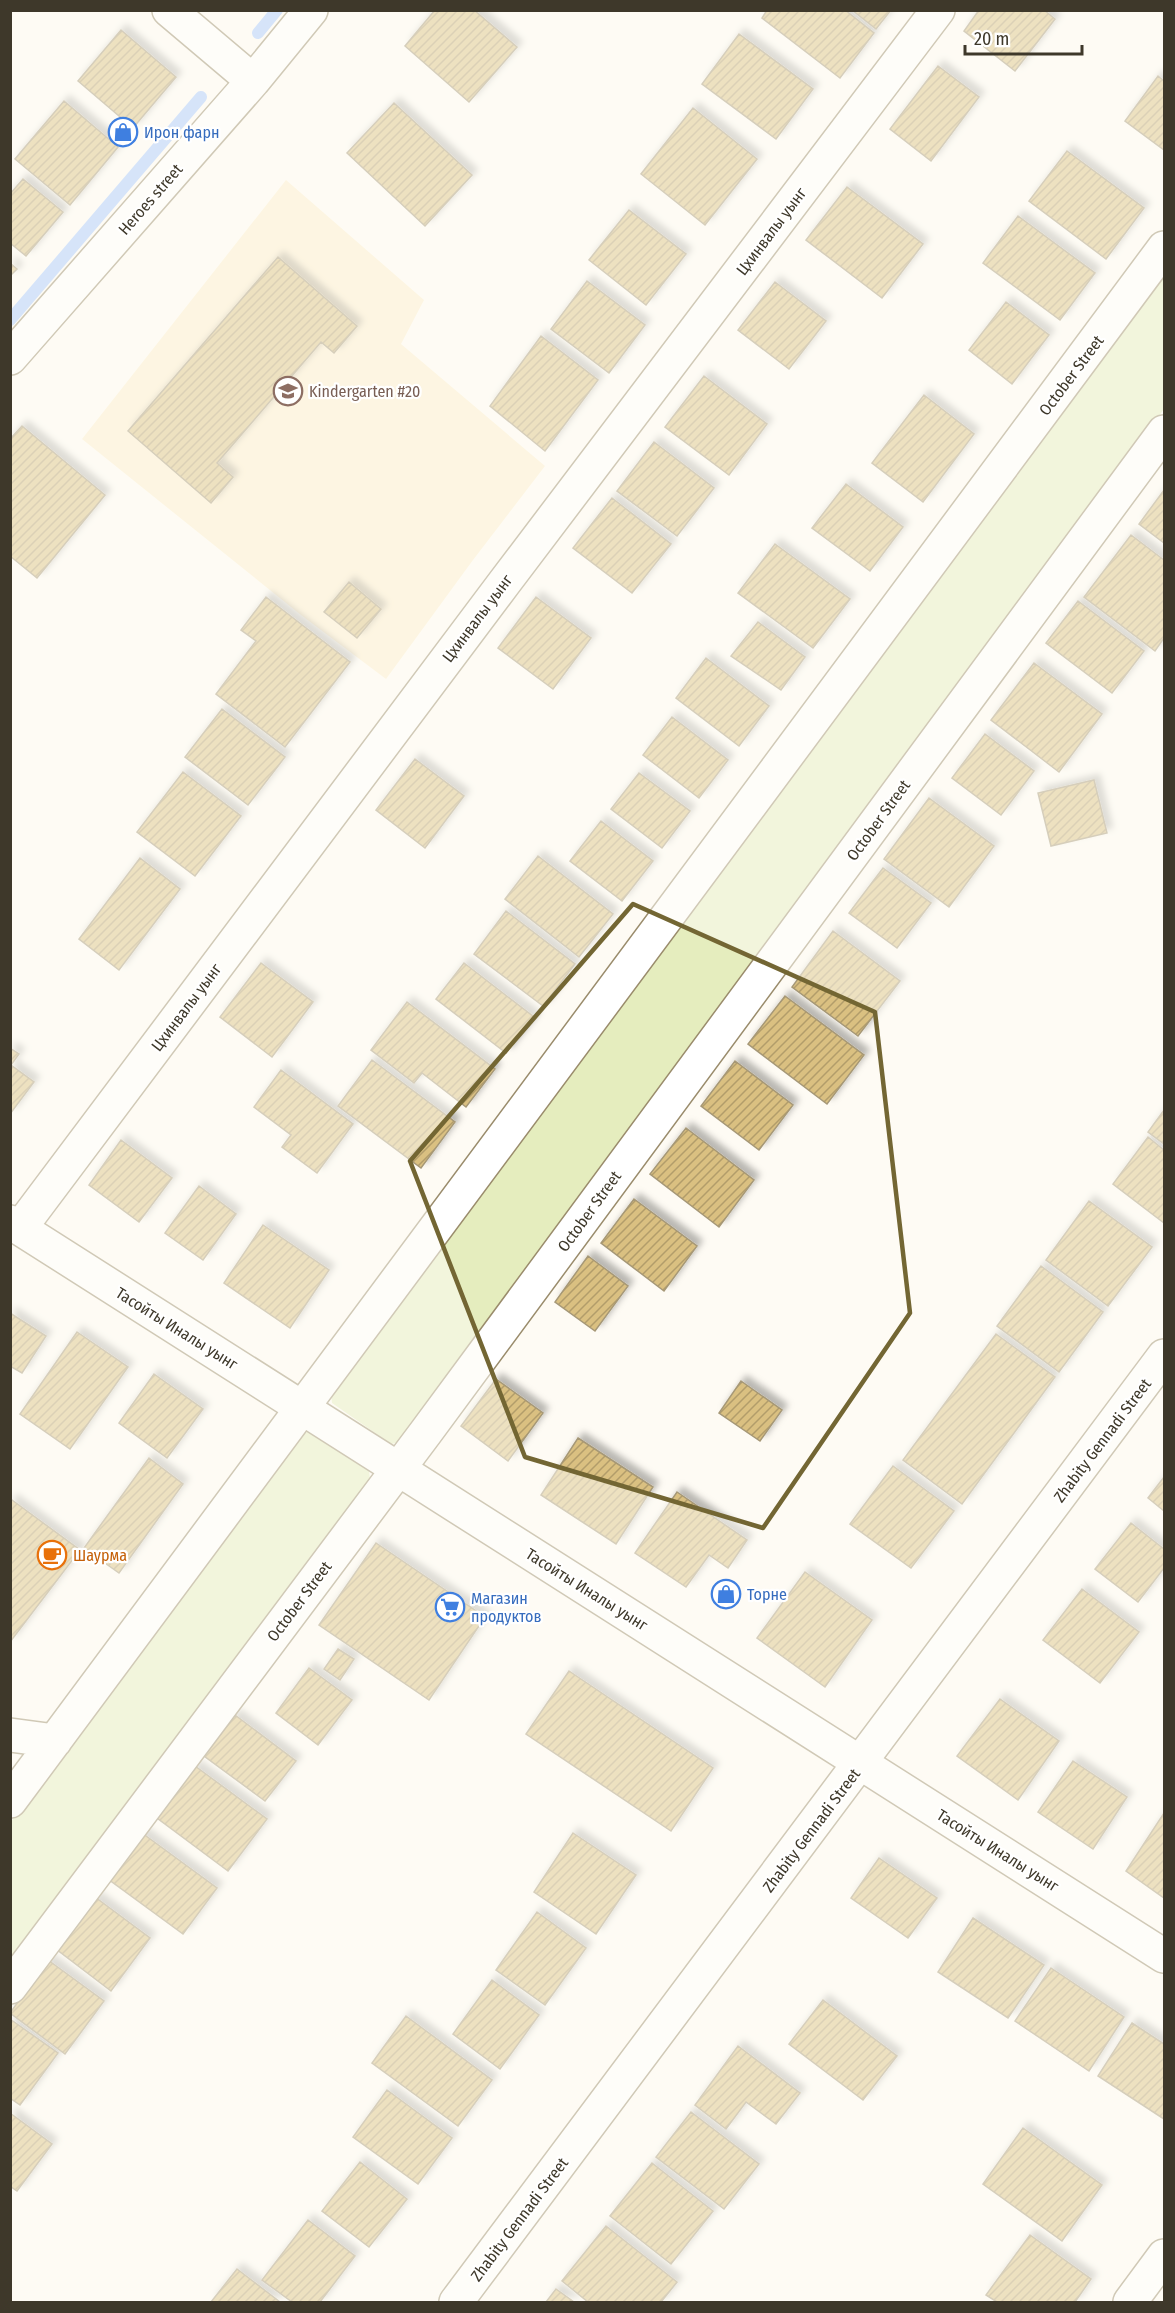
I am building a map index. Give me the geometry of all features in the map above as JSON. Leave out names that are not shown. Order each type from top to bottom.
[{"type":"street","points":[[169,10],[253,81]]},
{"type":"street","name":"Heroes street","points":[[10,358],[253,81],[311,10]]},
{"type":"street","name":"Цхинвалы уынг","points":[[15,1225],[938,10]]},
{"type":"street","name":"October Street","points":[[10,1801],[1164,248]]},
{"type":"street","name":"October Street","points":[[10,1987],[398,1469],[1164,432]]},
{"type":"street","name":"Тасойты Иналы уынг","points":[[15,1225],[1164,1956]]},
{"type":"street","name":"Zhabity Gennadi Street","points":[[456,2302],[1164,1356]]},
{"type":"street","points":[[10,1735],[55,1742]]},
{"type":"street","points":[[1130,2302],[1164,2256]]},
{"type":"highlighted area","points":[[633,904],[875,1012],[910,1313],[763,1528],[525,1457],[410,1161]]},
{"type":"shaded area","name":"Kindergarten #20","points":[[286,180],[424,300],[401,344],[545,466],[386,679],[301,615],[82,439]]},
{"type":"green space","points":[[1164,277],[1164,409],[401,1442],[391,1444],[332,1403],[331,1392]]},
{"type":"green space","points":[[311,1431],[369,1470],[370,1480],[11,1961],[10,1823],[300,1434]]},
{"type":"building","points":[[435,10],[474,10],[517,47],[469,102],[405,46]]},
{"type":"building","points":[[767,10],[845,10],[874,33],[840,78],[762,18]]},
{"type":"building","points":[[852,10],[891,10],[876,29]]},
{"type":"building","points":[[979,10],[1044,10],[1055,19],[1015,71],[964,31]]},
{"type":"building","points":[[121,30],[176,77],[133,128],[78,81]]},
{"type":"building","points":[[739,34],[813,89],[776,139],[702,84]]},
{"type":"building","points":[[938,66],[979,97],[931,161],[890,129]]},
{"type":"building","points":[[1158,76],[1164,81],[1164,150],[1125,121]]},
{"type":"building","points":[[64,101],[118,147],[70,205],[15,159]]},
{"type":"building","points":[[394,103],[472,175],[425,226],[347,153]]},
{"type":"building","points":[[693,108],[757,159],[705,225],[641,174]]},
{"type":"building","points":[[1067,151],[1144,208],[1106,259],[1029,201]]},
{"type":"building","points":[[23,179],[63,212],[26,256],[10,243],[10,194]]},
{"type":"building","points":[[847,187],[923,244],[882,298],[806,240]]},
{"type":"building","points":[[629,210],[686,254],[646,305],[589,260]]},
{"type":"building","points":[[1018,216],[1095,273],[1060,320],[983,263]]},
{"type":"building","points":[[278,257],[357,326],[334,353],[321,342],[217,463],[233,477],[211,503],[128,431]]},
{"type":"building","points":[[10,263],[17,269],[10,276]]},
{"type":"building","points":[[587,281],[645,325],[609,373],[551,329]]},
{"type":"building","points":[[775,282],[826,321],[789,369],[738,330]]},
{"type":"building","points":[[1006,302],[1049,335],[1012,384],[969,350]]},
{"type":"building","points":[[541,336],[598,380],[545,451],[490,406]]},
{"type":"building","points":[[704,376],[767,424],[729,475],[665,427]]},
{"type":"building","points":[[924,395],[974,434],[923,502],[872,463]]},
{"type":"building","points":[[22,426],[105,495],[37,578],[10,556],[10,439]]},
{"type":"building","points":[[654,442],[714,488],[677,536],[617,491]]},
{"type":"building","points":[[846,484],[903,527],[870,571],[812,528]]},
{"type":"building","points":[[1164,490],[1164,543],[1139,524]]},
{"type":"building","points":[[612,498],[671,544],[632,593],[573,548]]},
{"type":"building","points":[[1131,535],[1164,560],[1164,638],[1155,651],[1084,597]]},
{"type":"building","points":[[775,544],[850,599],[813,648],[738,593]]},
{"type":"building","points":[[349,582],[381,609],[357,638],[324,612]]},
{"type":"building","points":[[266,597],[350,662],[285,747],[216,694],[256,641],[241,630]]},
{"type":"building","points":[[536,597],[591,638],[553,689],[498,648]]},
{"type":"building","points":[[1078,601],[1144,651],[1112,693],[1046,643]]},
{"type":"building","points":[[758,622],[805,657],[781,690],[731,656]]},
{"type":"building","points":[[706,658],[769,706],[739,746],[676,698]]},
{"type":"building","points":[[1034,663],[1102,714],[1059,772],[991,720]]},
{"type":"building","points":[[222,709],[285,757],[248,805],[185,757]]},
{"type":"building","points":[[672,717],[728,760],[699,798],[643,755]]},
{"type":"building","points":[[985,734],[1034,771],[1001,815],[952,778]]},
{"type":"building","points":[[415,759],[464,796],[425,848],[376,810]]},
{"type":"building","points":[[183,772],[241,816],[195,876],[137,832]]},
{"type":"building","points":[[639,773],[690,811],[662,848],[611,809]]},
{"type":"building","points":[[1094,780],[1107,833],[1051,846],[1038,793]]},
{"type":"building","points":[[929,798],[994,846],[949,907],[884,859]]},
{"type":"building","points":[[601,821],[653,861],[622,901],[570,861]]},
{"type":"building","points":[[538,856],[613,914],[579,957],[505,899]]},
{"type":"building","points":[[140,858],[180,889],[119,970],[79,939]]},
{"type":"building","points":[[883,868],[931,903],[897,948],[849,913]]},
{"type":"building","points":[[506,911],[575,964],[543,1006],[474,954]]},
{"type":"building","points":[[833,931],[900,981],[858,1036],[792,987]]},
{"type":"building","points":[[261,963],[313,1002],[272,1057],[220,1017]]},
{"type":"building","points":[[464,963],[534,1017],[506,1053],[436,999]]},
{"type":"building","points":[[785,996],[864,1055],[827,1104],[748,1044]]},
{"type":"building","points":[[407,1002],[495,1069],[466,1107],[422,1073],[414,1083],[371,1050]]},
{"type":"building","points":[[10,1048],[19,1054],[11,1065],[34,1082],[10,1114]]},
{"type":"building","points":[[372,1060],[455,1122],[421,1168],[338,1106]]},
{"type":"building","points":[[735,1061],[793,1105],[759,1150],[701,1106]]},
{"type":"building","points":[[281,1070],[353,1124],[317,1173],[282,1147],[291,1135],[254,1107]]},
{"type":"building","points":[[1164,1110],[1164,1144],[1148,1132]]},
{"type":"building","points":[[686,1128],[754,1180],[719,1227],[650,1174]]},
{"type":"building","points":[[1148,1137],[1164,1150],[1164,1223],[1113,1184]]},
{"type":"building","points":[[121,1140],[172,1178],[139,1222],[89,1185]]},
{"type":"building","points":[[199,1186],[236,1214],[203,1260],[165,1233]]},
{"type":"building","points":[[634,1199],[697,1246],[664,1291],[601,1243]]},
{"type":"building","points":[[1089,1201],[1152,1247],[1108,1306],[1046,1260]]},
{"type":"building","points":[[263,1225],[329,1270],[290,1328],[224,1283]]},
{"type":"building","points":[[588,1256],[628,1286],[595,1331],[555,1302]]},
{"type":"building","points":[[1041,1266],[1103,1312],[1059,1372],[997,1326]]},
{"type":"building","points":[[10,1313],[46,1336],[22,1373],[10,1366]]},
{"type":"building","points":[[77,1332],[128,1367],[70,1449],[20,1414]]},
{"type":"building","points":[[996,1334],[1055,1377],[962,1504],[903,1460]]},
{"type":"building","points":[[154,1374],[203,1409],[167,1458],[119,1423]]},
{"type":"building","points":[[496,1379],[543,1413],[508,1461],[461,1426]]},
{"type":"building","points":[[741,1381],[782,1410],[760,1441],[719,1413]]},
{"type":"building","points":[[578,1438],[653,1487],[616,1544],[541,1495]]},
{"type":"building","points":[[149,1458],[183,1484],[119,1573],[84,1548]]},
{"type":"building","points":[[893,1466],[954,1511],[911,1568],[850,1524]]},
{"type":"building","points":[[1164,1477],[1164,1511],[1148,1498]]},
{"type":"building","points":[[677,1492],[747,1540],[728,1568],[709,1555],[686,1587],[635,1553]]},
{"type":"building","points":[[12,1500],[80,1550],[10,1642],[10,1501]]},
{"type":"building","points":[[1131,1523],[1164,1549],[1164,1568],[1138,1602],[1095,1569]]},
{"type":"building","points":[[376,1543],[485,1617],[429,1700],[319,1625]]},
{"type":"building","points":[[805,1572],[872,1620],[825,1687],[757,1638]]},
{"type":"building","points":[[1082,1589],[1139,1632],[1100,1683],[1043,1640]]},
{"type":"building","points":[[338,1649],[354,1659],[340,1680],[324,1669]]},
{"type":"building","points":[[309,1668],[352,1700],[318,1745],[276,1713]]},
{"type":"building","points":[[569,1671],[713,1768],[671,1831],[526,1734]]},
{"type":"building","points":[[1000,1699],[1059,1741],[1018,1800],[957,1756]]},
{"type":"building","points":[[235,1715],[296,1761],[265,1801],[204,1756]]},
{"type":"building","points":[[1073,1761],[1127,1797],[1093,1849],[1038,1812]]},
{"type":"building","points":[[195,1766],[267,1819],[228,1871],[157,1818]]},
{"type":"building","points":[[1164,1813],[1164,1898],[1126,1871]]},
{"type":"building","points":[[142,1833],[217,1888],[183,1934],[108,1879]]},
{"type":"building","points":[[573,1833],[636,1875],[596,1934],[534,1892]]},
{"type":"building","points":[[879,1858],[937,1898],[908,1938],[851,1898]]},
{"type":"building","points":[[95,1897],[150,1938],[111,1991],[56,1949]]},
{"type":"building","points":[[537,1912],[586,1948],[545,2005],[496,1970]]},
{"type":"building","points":[[973,1918],[1044,1965],[1008,2018],[938,1972]]},
{"type":"building","points":[[48,1960],[104,2001],[65,2054],[10,2013]]},
{"type":"building","points":[[1051,1968],[1124,2017],[1089,2071],[1015,2021]]},
{"type":"building","points":[[492,1980],[539,2015],[500,2069],[453,2034]]},
{"type":"building","points":[[823,2000],[897,2056],[863,2100],[789,2044]]},
{"type":"building","points":[[406,2016],[492,2080],[458,2126],[372,2063]]},
{"type":"building","points":[[10,2019],[58,2053],[20,2105],[10,2098]]},
{"type":"building","points":[[1132,2023],[1164,2044],[1164,2119],[1098,2076]]},
{"type":"building","points":[[738,2046],[800,2093],[776,2124],[746,2102],[726,2129],[695,2105]]},
{"type":"building","points":[[387,2090],[452,2138],[418,2184],[353,2137]]},
{"type":"building","points":[[691,2112],[759,2164],[724,2209],[656,2157]]},
{"type":"building","points":[[10,2113],[52,2144],[17,2191],[10,2186]]},
{"type":"building","points":[[1023,2128],[1102,2185],[1062,2241],[983,2184]]},
{"type":"building","points":[[360,2162],[407,2199],[369,2247],[322,2211]]},
{"type":"building","points":[[652,2163],[713,2211],[671,2264],[610,2216]]},
{"type":"building","points":[[308,2220],[355,2256],[320,2302],[292,2302],[262,2280]]},
{"type":"building","points":[[606,2226],[677,2282],[661,2302],[588,2302],[562,2281]]},
{"type":"building","points":[[1030,2235],[1091,2279],[1075,2302],[997,2302],[986,2295]]},
{"type":"building","points":[[237,2269],[280,2302],[211,2302]]},
{"type":"building","points":[[556,2289],[574,2302],[546,2302]]},
{"type":"waterway","points":[[258,33],[277,10]]},
{"type":"waterway","points":[[10,320],[201,97]]},
{"type":"place","name":"Ирон фарн","points":[[123,132]]},
{"type":"place","name":"Kindergarten #20","points":[[288,391]]},
{"type":"place","name":"Шаурма","points":[[52,1555]]},
{"type":"place","name":"Торне","points":[[726,1594]]},
{"type":"place","name":"Магазин продуктов","points":[[450,1607]]}]
